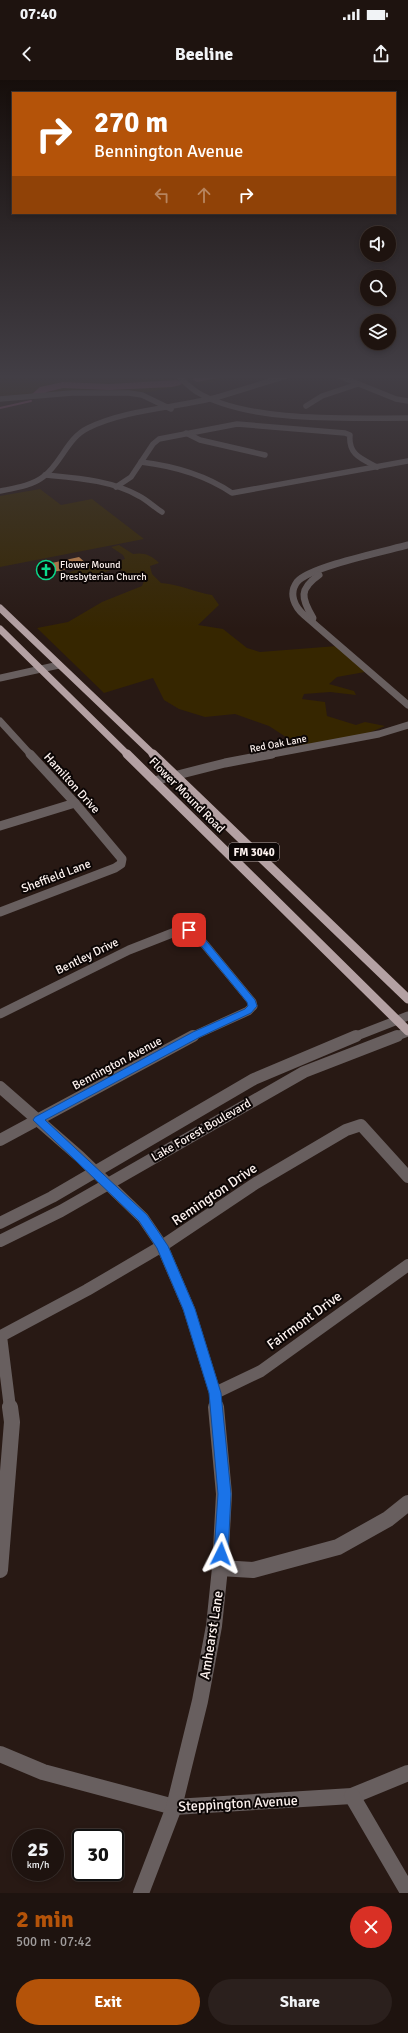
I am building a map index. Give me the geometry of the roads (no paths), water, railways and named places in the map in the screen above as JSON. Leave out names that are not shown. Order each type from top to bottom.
[{"type":"main road","name":"Flower Mound Road","points":[[0,608],[408,999]]},
{"type":"main road","name":"Flower Mound Road","points":[[0,629],[154,781],[403,1018],[408,1031]]},
{"type":"street","points":[[0,491],[35,482],[45,475],[57,461]]},
{"type":"street","points":[[367,461],[377,467]]},
{"type":"street","points":[[116,487],[131,477],[140,462],[160,464],[191,472],[212,481],[232,493],[408,461]]},
{"type":"street","points":[[45,475],[73,477],[116,487],[139,496],[162,512]]},
{"type":"street","points":[[408,545],[326,568],[306,576],[297,582],[293,595],[295,604],[305,618],[312,621],[408,705],[408,709]]},
{"type":"street","points":[[312,621],[313,618],[303,601],[303,591],[310,581],[323,573],[335,569],[408,550]]},
{"type":"street","points":[[0,678],[59,665]]},
{"type":"street","name":"Hamilton Drive","points":[[0,721],[75,803],[120,856],[121,864]]},
{"type":"street","name":"Red Oak Lane","points":[[154,781],[233,762],[379,734],[408,724]]},
{"type":"street","points":[[0,826],[75,803]]},
{"type":"street","name":"Sheffield Lane","points":[[0,912],[115,868],[121,864]]},
{"type":"street","name":"Bentley Drive","points":[[0,1014],[129,950],[169,933],[180,930],[189,930],[196,934],[252,1002],[252,1006],[248,1011]]},
{"type":"street","name":"Bennington Avenue","points":[[0,1140],[197,1034],[248,1011]]},
{"type":"street","name":"Lake Forest Boulevard","points":[[0,1223],[52,1197],[254,1079],[403,1018]]},
{"type":"street","name":"Lake Forest Boulevard","points":[[0,1242],[45,1220],[291,1078],[408,1031]]},
{"type":"street","name":"Amhearst Lane","points":[[0,1087],[95,1172],[143,1218],[162,1246],[189,1309],[215,1393],[224,1494],[220,1568],[214,1626],[200,1701],[174,1807],[141,1893]]},
{"type":"street","name":"Remington Drive","points":[[0,1570],[12,1422],[1,1336],[87,1290],[162,1246],[256,1183],[346,1130],[361,1125],[408,1177]]},
{"type":"street","name":"Fairmont Drive","points":[[215,1393],[261,1371],[408,1265]]},
{"type":"street","points":[[220,1568],[253,1570],[338,1547],[388,1519],[408,1503]]},
{"type":"street","name":"Steppington Avenue","points":[[0,1754],[43,1772],[174,1807],[352,1796],[408,1773]]},
{"type":"street","points":[[352,1796],[408,1892]]},
{"type":"place","name":"Flower Mound Presbyterian Church","points":[[46,570]]}]
